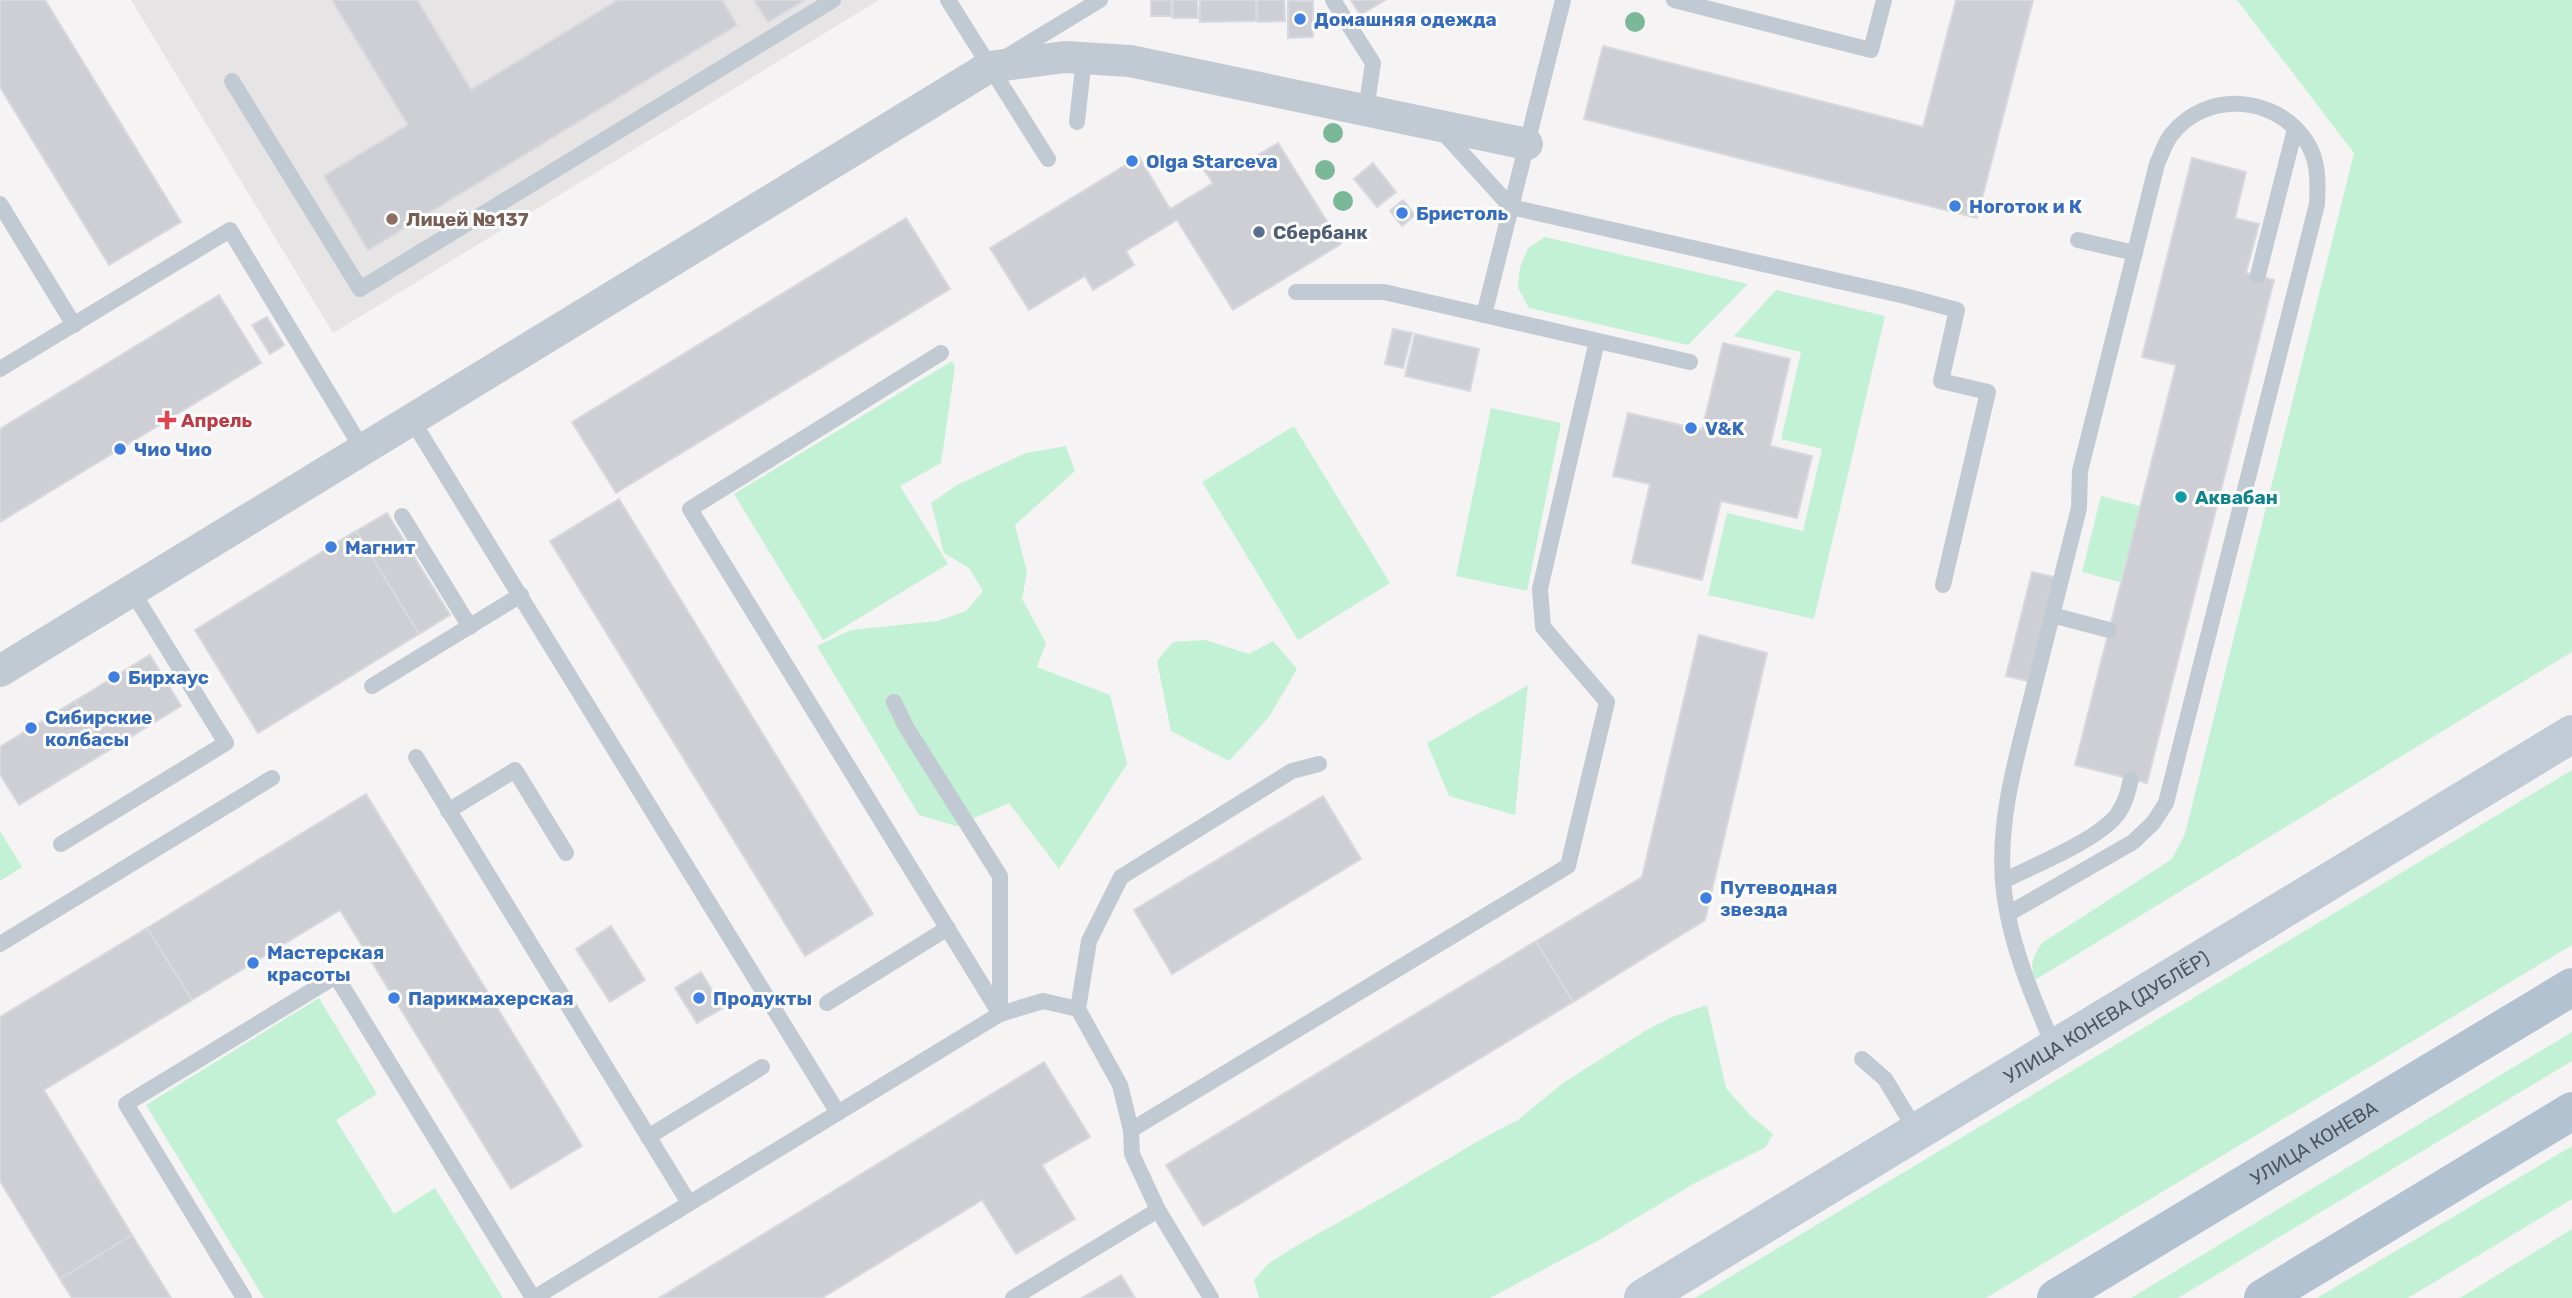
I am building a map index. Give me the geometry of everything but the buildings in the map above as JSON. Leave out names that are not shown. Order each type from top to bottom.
[{"type":"main road","name":"УЛИЦА КОНЕВА (ДУБЛЁР)","points":[[1643,1298],[2572,734]]},
{"type":"main road","name":"УЛИЦА КОНЕВА","points":[[2056,1298],[2572,987]]},
{"type":"main road","points":[[2263,1298],[2572,1111]]},
{"type":"street","points":[[0,671],[989,67],[1065,57],[1130,61],[1527,144]]},
{"type":"lane","points":[[232,81],[360,289],[834,0]]},
{"type":"lane","points":[[948,0],[1048,159]]},
{"type":"lane","points":[[989,67],[1100,0]]},
{"type":"lane","points":[[1333,0],[1373,63],[1366,110]]},
{"type":"lane","points":[[1484,315],[1563,0]]},
{"type":"lane","points":[[1674,0],[1871,50],[1884,0]]},
{"type":"lane","points":[[1077,122],[1084,58]]},
{"type":"lane","points":[[2008,914],[2133,842],[2153,823],[2165,803],[2316,204],[2318,172],[2307,142],[2286,119],[2257,104],[2225,103],[2194,114],[2171,135],[2157,164],[2080,471],[2079,508],[2003,823],[2003,881],[2008,914],[2032,996],[2055,1049]]},
{"type":"lane","points":[[1436,125],[1511,207],[1957,310],[1941,381],[1988,392],[1943,585]]},
{"type":"lane","points":[[2258,275],[2295,129]]},
{"type":"lane","points":[[0,204],[74,325]]},
{"type":"lane","points":[[0,369],[230,230],[363,450]]},
{"type":"lane","points":[[2078,240],[2134,253]]},
{"type":"lane","points":[[1296,292],[1384,292],[1690,362]]},
{"type":"lane","points":[[1131,1130],[1569,866],[1607,702],[1543,627],[1540,589],[1597,341]]},
{"type":"lane","points":[[941,353],[690,509],[1000,1014]]},
{"type":"lane","points":[[412,419],[838,1113]]},
{"type":"lane","points":[[402,516],[470,627]]},
{"type":"lane","points":[[61,844],[226,743],[132,590]]},
{"type":"lane","points":[[372,686],[522,595]]},
{"type":"lane","points":[[2052,615],[2109,630]]},
{"type":"lane","points":[[894,702],[906,727],[1000,876],[1000,1014]]},
{"type":"lane","points":[[416,757],[689,1203]]},
{"type":"lane","points":[[1211,1298],[1158,1210],[1132,1154],[1131,1130],[1120,1085],[1078,1009],[1090,941],[1121,877],[1292,771],[1319,764]]},
{"type":"lane","points":[[448,811],[515,770],[566,853]]},
{"type":"lane","points":[[0,944],[272,778]]},
{"type":"lane","points":[[2003,881],[2098,832],[2116,815],[2125,801],[2131,779]]},
{"type":"lane","points":[[827,1003],[948,929]]},
{"type":"lane","points":[[244,1298],[126,1104],[336,976],[533,1298],[1000,1014],[1043,1000],[1078,1009]]},
{"type":"lane","points":[[1862,1059],[1885,1079],[1918,1132]]},
{"type":"lane","points":[[648,1136],[762,1067]]},
{"type":"lane","points":[[1013,1298],[1158,1210]]},
{"type":"shaded area","name":"Лицей №137","points":[[131,0],[879,0],[333,333]]},
{"type":"green space","points":[[2237,0],[2572,0],[2572,652],[2035,980],[2033,961],[2042,943],[2172,859],[2185,834],[2354,153]]},
{"type":"green space","points":[[1545,237],[1748,284],[1688,345],[1529,308],[1518,288],[1520,267],[1528,248]]},
{"type":"green space","points":[[1776,290],[1885,316],[1814,619],[1708,595],[1727,513],[1803,531],[1822,449],[1781,439],[1801,352],[1734,336]]},
{"type":"green space","points":[[952,361],[955,367],[941,463],[900,486],[948,564],[823,640],[734,494]]},
{"type":"green space","points":[[1491,408],[1561,423],[1527,591],[1456,576]]},
{"type":"green space","points":[[1294,426],[1390,583],[1298,640],[1202,482]]},
{"type":"green space","points":[[1066,446],[1075,471],[1015,525],[1027,572],[1022,599],[1046,643],[1037,667],[1110,695],[1127,764],[1059,869],[1009,803],[956,826],[919,815],[817,646],[851,630],[938,621],[966,611],[983,591],[969,568],[944,553],[931,503],[957,485],[1026,453]]},
{"type":"green space","points":[[2101,496],[2140,506],[2120,582],[2082,572]]},
{"type":"green space","points":[[1205,640],[1249,654],[1273,641],[1297,669],[1269,717],[1229,761],[1171,731],[1157,661],[1173,642]]},
{"type":"green space","points":[[1528,685],[1515,815],[1449,796],[1427,743]]},
{"type":"green space","points":[[2572,770],[2572,945],[1986,1298],[1695,1298]]},
{"type":"green space","points":[[0,831],[22,867],[0,881]]},
{"type":"green space","points":[[319,998],[377,1094],[336,1120],[394,1214],[435,1188],[503,1298],[264,1298],[146,1105]]},
{"type":"green space","points":[[1707,1005],[1726,1088],[1750,1115],[1773,1134],[1766,1147],[1695,1183],[1601,1239],[1490,1298],[1259,1298],[1254,1280],[1268,1264],[1518,1120],[1563,1083],[1645,1031],[1672,1017]]},
{"type":"green space","points":[[2572,1032],[2572,1061],[2178,1298],[2131,1298]]},
{"type":"green space","points":[[2572,1146],[2572,1199],[2408,1298],[2317,1298]]},
{"type":"green space","points":[[2572,1229],[2572,1298],[2460,1298]]},
{"type":"place","name":"Домашняя одежда","points":[[1300,19]]},
{"type":"place","name":"Olga Starceva","points":[[1132,161]]},
{"type":"place","name":"Ноготок и К","points":[[1955,206]]},
{"type":"place","name":"Бристоль","points":[[1402,213]]},
{"type":"place","name":"Лицей №137","points":[[392,219]]},
{"type":"place","name":"Сбербанк","points":[[1259,232]]},
{"type":"place","name":"Апрель","points":[[167,420]]},
{"type":"place","name":"V&K","points":[[1691,428]]},
{"type":"place","name":"Чио Чио","points":[[120,449]]},
{"type":"place","name":"Аквабан","points":[[2181,497]]},
{"type":"place","name":"Магнит","points":[[331,547]]},
{"type":"place","name":"Бирхаус","points":[[114,677]]},
{"type":"place","name":"Сибирские колбасы","points":[[31,728]]},
{"type":"place","name":"Путеводная звезда","points":[[1706,898]]},
{"type":"place","name":"Мастерская красоты","points":[[253,963]]},
{"type":"place","name":"Парикмахерская","points":[[394,998]]},
{"type":"place","name":"Продукты","points":[[699,998]]}]
